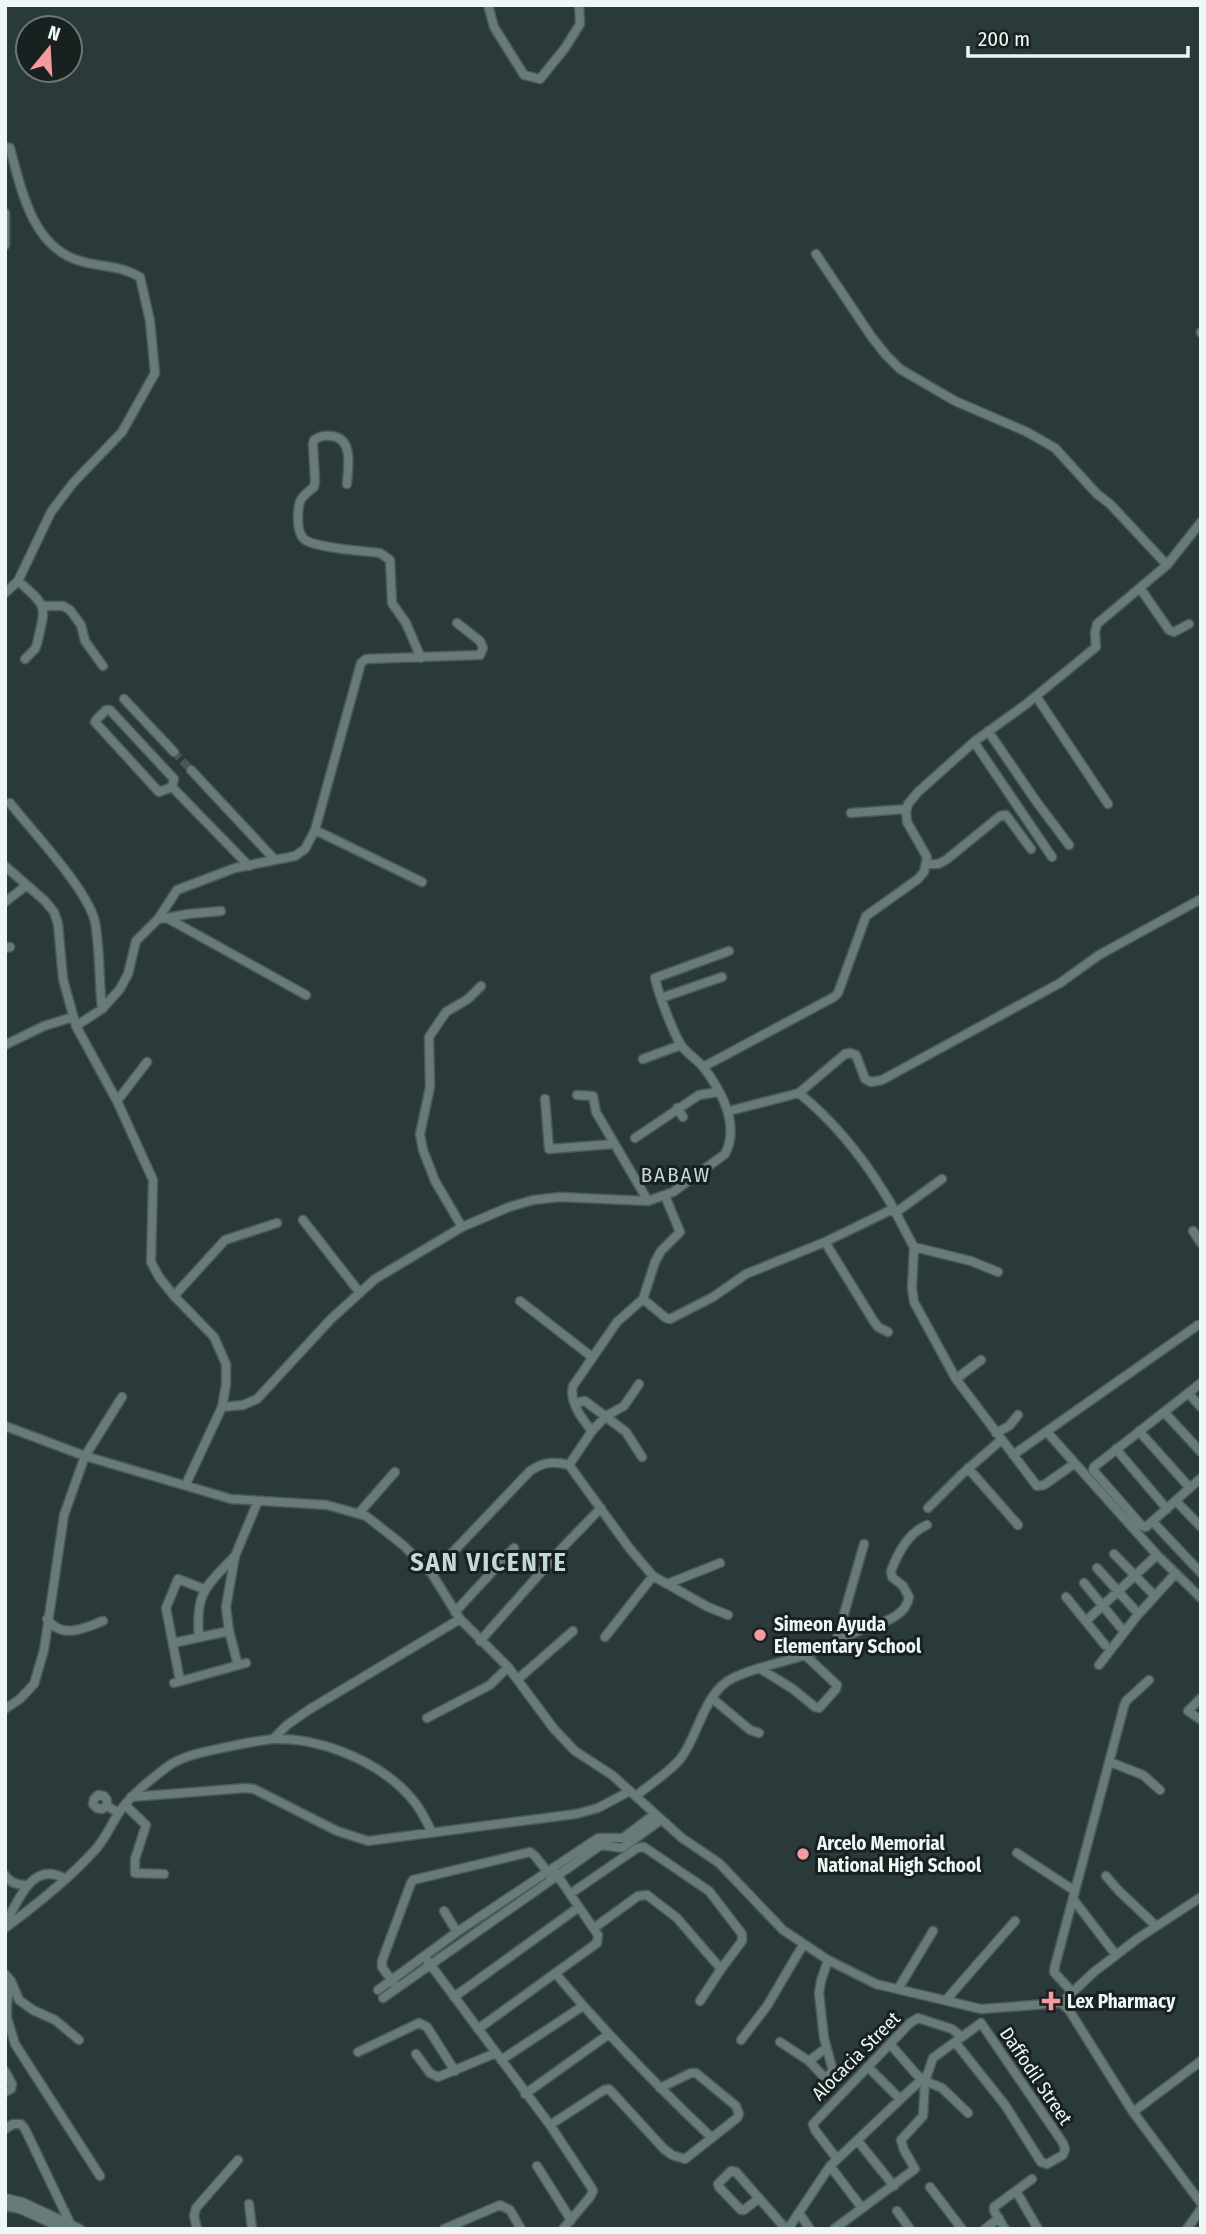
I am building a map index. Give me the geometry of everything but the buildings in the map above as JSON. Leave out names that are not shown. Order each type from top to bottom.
[{"type":"street","points":[[488,5],[494,27],[524,75],[540,79],[580,24],[579,5]]},
{"type":"street","points":[[5,147],[10,148],[34,223],[51,246],[74,259],[124,269],[140,277],[150,321],[155,369],[122,432],[51,512],[18,581],[5,593]]},
{"type":"street","points":[[5,213],[5,245]]},
{"type":"street","points":[[816,254],[871,336],[900,369],[955,401],[1055,447],[1167,565]]},
{"type":"street","points":[[348,484],[347,446],[343,439],[336,436],[318,436],[313,444],[314,487],[300,498],[298,527],[302,536],[312,543],[387,556],[391,564],[392,603],[406,623],[421,658]]},
{"type":"street","points":[[704,1067],[834,997],[841,986],[866,916],[918,879],[927,864],[927,857],[907,822],[908,804],[974,742],[1097,647],[1097,624],[1167,565],[1201,522]]},
{"type":"street","points":[[18,581],[43,606],[44,616],[37,645],[25,659]]},
{"type":"street","points":[[1140,588],[1170,630],[1174,632],[1189,624]]},
{"type":"street","points":[[43,606],[62,606],[70,610],[81,625],[85,641],[103,666]]},
{"type":"street","points":[[76,1026],[102,1009],[120,989],[128,974],[136,941],[162,919],[177,890],[235,869],[295,856],[305,849],[316,830],[361,663],[366,659],[480,655],[483,648],[480,641],[457,623]]},
{"type":"street","points":[[1036,696],[1108,804]]},
{"type":"street","points":[[124,699],[174,752]]},
{"type":"street","points":[[110,710],[174,779],[172,787],[159,792],[96,720],[110,710]]},
{"type":"street","points":[[988,732],[1069,845]]},
{"type":"street","points":[[974,742],[1052,858]]},
{"type":"street","points":[[191,770],[275,860]]},
{"type":"street","points":[[172,787],[249,866]]},
{"type":"street","points":[[10,803],[87,902],[94,921],[102,1009]]},
{"type":"street","points":[[1026,819],[1041,808]]},
{"type":"street","points":[[851,813],[906,809]]},
{"type":"street","points":[[927,864],[938,864],[946,860],[1000,816],[1006,815],[1031,849]]},
{"type":"street","points":[[316,830],[422,882]]},
{"type":"street","points":[[5,866],[54,912],[58,924],[63,979],[76,1026],[117,1101],[153,1180],[151,1262],[174,1296],[214,1337],[226,1364],[222,1407],[186,1484]]},
{"type":"street","points":[[5,902],[27,885]]},
{"type":"street","points":[[729,1111],[799,1093],[845,1054],[856,1055],[865,1079],[871,1082],[882,1080],[1060,983],[1099,955],[1201,899]]},
{"type":"street","points":[[162,919],[221,911]]},
{"type":"street","points":[[162,919],[306,995]]},
{"type":"street","points":[[222,1407],[243,1405],[257,1399],[331,1319],[375,1279],[462,1227],[533,1200],[560,1197],[648,1201],[665,1196],[725,1154],[731,1132],[729,1111],[704,1067],[681,1045],[655,980],[657,975],[729,951]]},
{"type":"street","points":[[661,998],[722,977]]},
{"type":"street","points":[[462,1227],[435,1181],[420,1134],[430,1087],[429,1037],[446,1012],[468,999],[481,986]]},
{"type":"street","points":[[5,1045],[44,1026],[73,1017]]},
{"type":"street","points":[[643,1059],[681,1045]]},
{"type":"street","points":[[117,1101],[147,1062]]},
{"type":"street","points":[[635,1138],[699,1095],[718,1092]]},
{"type":"street","points":[[799,1093],[840,1131],[886,1194],[915,1247],[912,1281],[914,1302],[956,1379],[1039,1487],[1074,1464]]},
{"type":"street","points":[[577,1095],[593,1096],[596,1112],[648,1201]]},
{"type":"street","points":[[545,1099],[549,1149],[614,1144]]},
{"type":"street","points":[[677,1108],[683,1117]]},
{"type":"street","points":[[643,1299],[670,1319],[713,1297],[746,1274],[894,1211],[942,1180]]},
{"type":"street","points":[[592,1431],[583,1420],[572,1396],[573,1386],[617,1322],[643,1299],[655,1262],[661,1251],[680,1231],[665,1196]]},
{"type":"street","points":[[303,1220],[360,1293]]},
{"type":"street","points":[[174,1296],[225,1240],[277,1223]]},
{"type":"street","points":[[1193,1231],[1201,1243]]},
{"type":"street","points":[[825,1241],[873,1320],[888,1332]]},
{"type":"street","points":[[915,1247],[971,1261],[998,1272]]},
{"type":"street","points":[[520,1301],[592,1357]]},
{"type":"street","points":[[1013,1455],[1198,1325]]},
{"type":"street","points":[[956,1379],[981,1360]]},
{"type":"street","points":[[1201,1383],[1094,1467],[1094,1472],[1142,1526],[1148,1527],[1201,1478]]},
{"type":"street","points":[[569,1465],[592,1431],[606,1416],[624,1406],[639,1384]]},
{"type":"street","points":[[1188,1393],[1201,1407]]},
{"type":"street","points":[[5,1709],[20,1699],[34,1684],[44,1650],[64,1515],[85,1456],[122,1397]]},
{"type":"street","points":[[575,1403],[583,1400],[626,1432],[642,1457]]},
{"type":"street","points":[[1164,1412],[1201,1452]]},
{"type":"street","points":[[928,1508],[1018,1415]]},
{"type":"street","points":[[5,1426],[85,1456],[231,1499],[327,1505],[359,1513],[403,1545],[432,1574],[458,1616],[508,1667],[554,1729],[575,1751],[612,1775],[682,1838],[719,1863],[783,1930],[828,1960],[876,1984],[981,2009],[1061,2003],[1116,1955],[1201,1897]]},
{"type":"street","points":[[1139,1431],[1190,1488]]},
{"type":"street","points":[[1047,1432],[1174,1574],[1201,1598]]},
{"type":"street","points":[[1116,1449],[1167,1509]]},
{"type":"street","points":[[432,1574],[530,1471],[549,1462],[569,1465],[653,1576],[708,1607],[728,1615]]},
{"type":"street","points":[[968,1468],[1017,1525]]},
{"type":"street","points":[[359,1513],[395,1472]]},
{"type":"street","points":[[1176,1501],[1201,1527]]},
{"type":"street","points":[[204,1589],[179,1580],[166,1605],[177,1682],[242,1664],[229,1631],[226,1607],[235,1556],[258,1502]]},
{"type":"street","points":[[480,1641],[601,1508]]},
{"type":"street","points":[[1153,1522],[1201,1573]]},
{"type":"street","points":[[131,1797],[254,1789],[337,1831],[368,1841],[576,1814],[598,1808],[633,1794],[679,1760],[724,1683],[759,1668],[805,1656],[899,1615],[905,1609],[908,1591],[895,1581],[891,1572],[907,1540],[914,1532],[927,1525]]},
{"type":"street","points":[[836,1642],[864,1544]]},
{"type":"street","points":[[273,1739],[310,1709],[458,1616],[513,1548]]},
{"type":"street","points":[[1114,1553],[1151,1592]]},
{"type":"street","points":[[1086,1621],[1157,1555]]},
{"type":"street","points":[[199,1637],[197,1613],[204,1589],[235,1556]]},
{"type":"street","points":[[667,1584],[720,1563]]},
{"type":"street","points":[[1097,1569],[1134,1609]]},
{"type":"street","points":[[1099,1665],[1174,1574]]},
{"type":"street","points":[[606,1637],[653,1576]]},
{"type":"street","points":[[1084,1583],[1121,1628]]},
{"type":"street","points":[[1066,1597],[1105,1645]]},
{"type":"street","points":[[47,1619],[52,1626],[70,1632],[103,1621]]},
{"type":"street","points":[[173,1643],[229,1631]]},
{"type":"street","points":[[518,1679],[573,1632]]},
{"type":"street","points":[[759,1668],[819,1708],[837,1685],[805,1656]]},
{"type":"street","points":[[427,1718],[490,1685],[508,1667]]},
{"type":"street","points":[[1072,1992],[1056,1975],[1054,1969],[1126,1701],[1149,1680]]},
{"type":"street","points":[[1201,1698],[1188,1711],[1201,1720]]},
{"type":"street","points":[[713,1699],[750,1730],[759,1733]]},
{"type":"street","points":[[5,1927],[65,1879],[96,1849],[131,1797],[169,1765],[197,1754],[273,1739],[328,1746],[357,1758],[389,1778],[416,1804],[432,1832]]},
{"type":"street","points":[[1110,1762],[1143,1775],[1160,1790]]},
{"type":"street","points":[[107,1806],[122,1809],[146,1825],[135,1858],[135,1873],[164,1874]]},
{"type":"street","points":[[378,1990],[457,1932],[552,1873],[602,1844],[620,1848],[626,1846],[658,1817]]},
{"type":"street","points":[[570,1894],[637,1848],[644,1847],[709,1891],[742,1934],[741,1943],[700,2001]]},
{"type":"street","points":[[398,1989],[382,1967],[382,1961],[411,1883],[414,1880],[530,1852],[570,1894],[598,1935],[597,1944],[478,2029]]},
{"type":"street","points":[[1017,1853],[1074,1895],[1116,1955]]},
{"type":"street","points":[[5,1927],[26,1885],[37,1877],[56,1873],[65,1879]]},
{"type":"street","points":[[383,1998],[552,1873]]},
{"type":"street","points":[[5,1875],[18,1885],[26,1885]]},
{"type":"street","points":[[1106,1876],[1156,1926]]},
{"type":"street","points":[[594,1928],[638,1896],[647,1895],[677,1919],[721,1969]]},
{"type":"street","points":[[454,1997],[579,1907]]},
{"type":"street","points":[[443,1911],[457,1932]]},
{"type":"street","points":[[946,2000],[1015,1921]]},
{"type":"street","points":[[898,1989],[933,1931]]},
{"type":"street","points":[[741,2040],[766,2006],[803,1945]]},
{"type":"street","points":[[424,1956],[550,2126],[593,2191],[563,2229]]},
{"type":"street","points":[[780,2042],[809,2061],[825,2078],[833,2071],[826,2048],[819,1993],[828,1960]]},
{"type":"street","points":[[555,1973],[660,2088],[712,2138]]},
{"type":"street","points":[[8,1978],[19,2000],[55,2020],[79,2040]]},
{"type":"street","points":[[8,1978],[7,2018],[15,2044],[100,2176]]},
{"type":"street","points":[[1061,2003],[1069,2010],[1133,2112],[1201,2203]]},
{"type":"street","points":[[416,2054],[434,2076],[443,2076],[499,2057],[583,2006]]},
{"type":"street","points":[[834,2229],[915,2169],[901,2140],[922,2116],[925,2081],[933,2058],[981,2023],[981,2009]]},
{"type":"street","name":"Alocacia Street","points":[[837,2159],[813,2124],[890,2044],[916,2019],[952,2029],[958,2039]]},
{"type":"street","points":[[358,2052],[416,2023],[422,2024],[455,2071]]},
{"type":"street","name":"Daffodil Street","points":[[958,2039],[1041,2162],[1047,2164],[1063,2155],[1065,2146],[981,2023]]},
{"type":"street","points":[[526,2094],[609,2034]]},
{"type":"street","points":[[890,2044],[925,2081],[943,2088],[968,2113]]},
{"type":"street","points":[[809,2061],[826,2048]]},
{"type":"street","points":[[1133,2112],[1201,2061]]},
{"type":"street","points":[[868,2067],[900,2099]]},
{"type":"street","points":[[5,2071],[12,2084],[11,2089],[5,2092]]},
{"type":"street","points":[[550,2126],[604,2090],[610,2089],[672,2155],[685,2159],[737,2118],[739,2111],[736,2106],[696,2073],[660,2088]]},
{"type":"street","points":[[758,2199],[741,2210],[718,2184],[733,2171],[787,2229],[830,2166],[900,2099],[917,2084],[925,2081]]},
{"type":"street","points":[[5,2129],[17,2123],[26,2129],[67,2227]]},
{"type":"street","points":[[857,2140],[894,2186]]},
{"type":"street","points":[[197,2229],[194,2216],[196,2208],[238,2160]]},
{"type":"street","points":[[537,2166],[571,2220]]},
{"type":"street","points":[[830,2166],[862,2208]]},
{"type":"street","points":[[1005,2229],[994,2207],[1032,2179]]},
{"type":"street","points":[[930,2187],[962,2229]]},
{"type":"street","points":[[1016,2191],[1038,2229]]},
{"type":"street","points":[[5,2198],[22,2202],[67,2227]]},
{"type":"street","points":[[249,2204],[252,2229]]},
{"type":"street","points":[[444,2229],[500,2205],[510,2210],[521,2229]]},
{"type":"street","points":[[5,2206],[20,2208],[67,2227],[80,2229]]},
{"type":"street","points":[[1187,2229],[1201,2209]]},
{"type":"street","points":[[897,2211],[910,2229]]},
{"type":"street","points":[[799,2213],[810,2229]]},
{"type":"street","points":[[985,2229],[999,2218]]},
{"type":"tunnel","points":[[174,752],[191,770]]},
{"type":"place","name":"Simeon Ayuda Elementary School","points":[[760,1635]]},
{"type":"place","name":"Arcelo Memorial National High School","points":[[803,1854]]},
{"type":"place","name":"Lex Pharmacy","points":[[1051,2001]]},
{"type":"district","name":"BABAW","points":[[676,1175]]},
{"type":"district","name":"SAN VICENTE","points":[[489,1562]]}]
